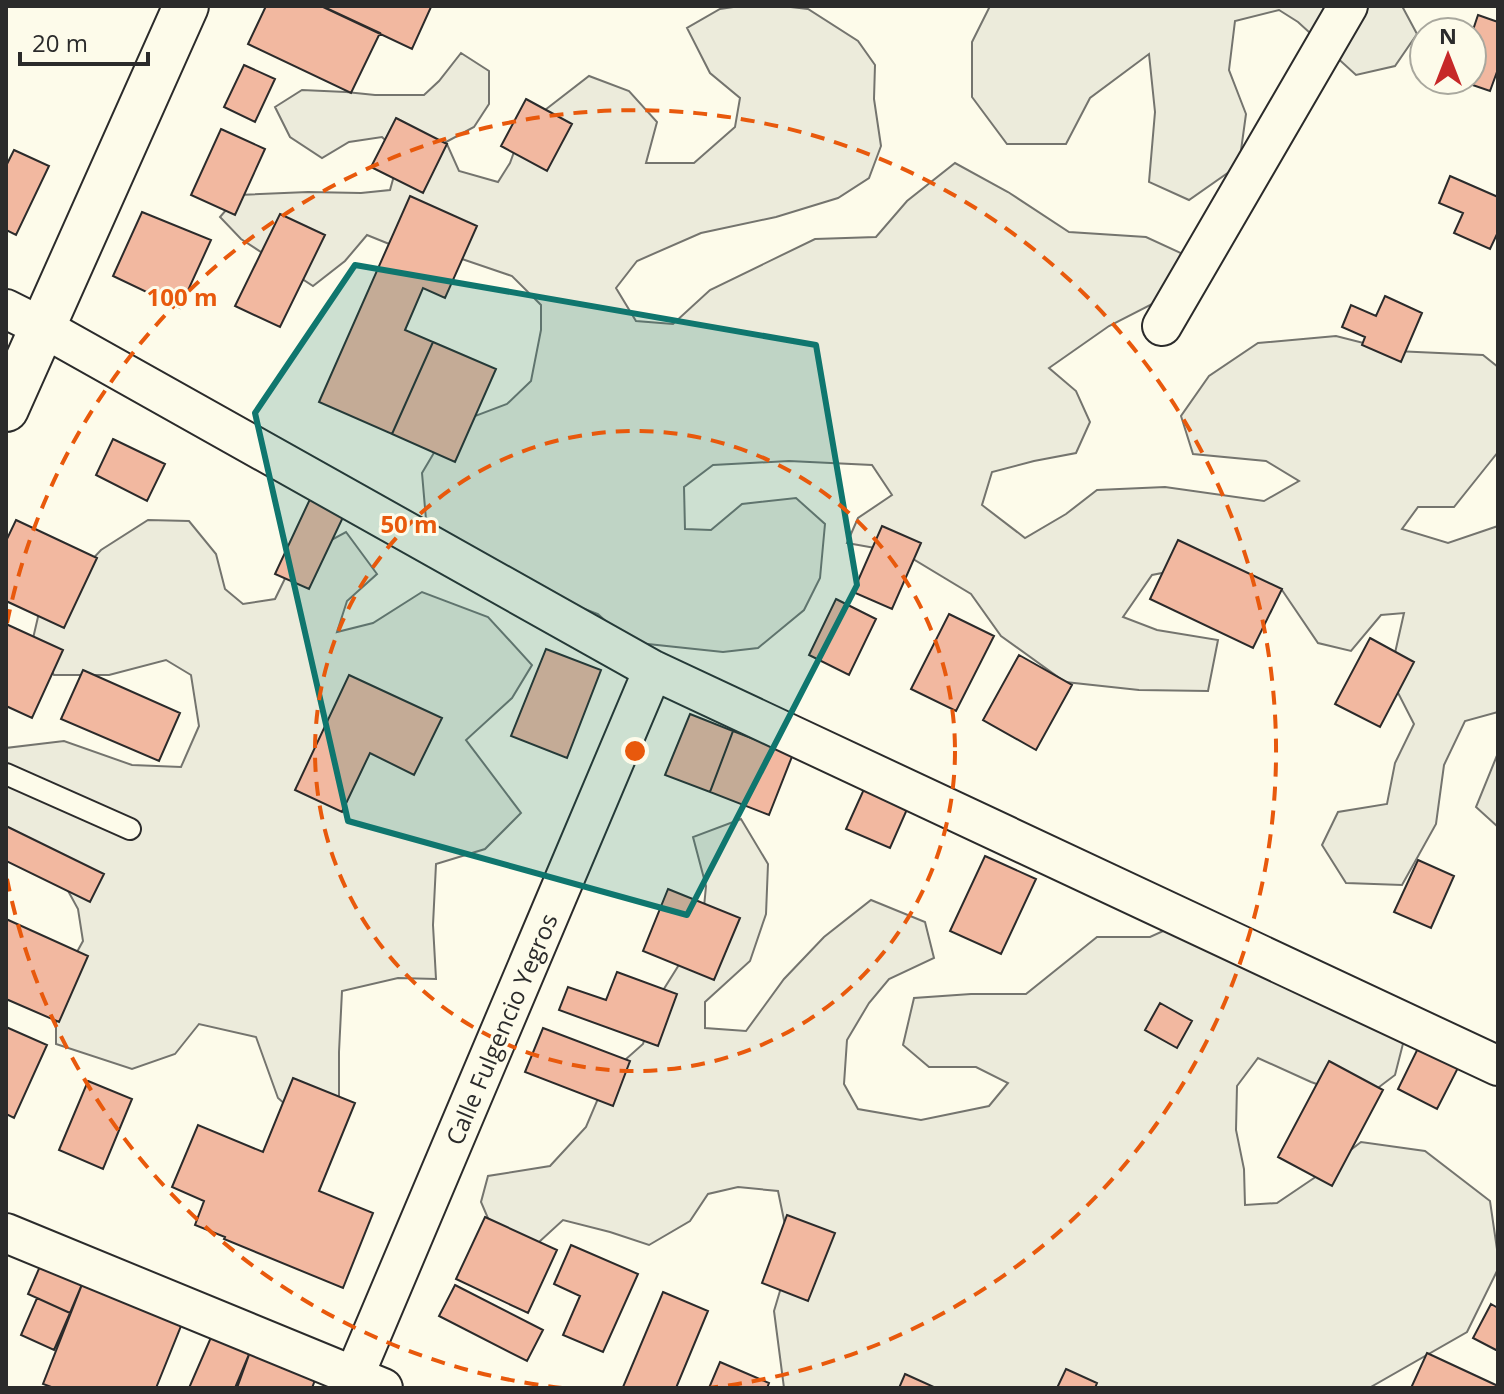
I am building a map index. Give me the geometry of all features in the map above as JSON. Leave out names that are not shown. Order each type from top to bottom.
[{"type":"main road","points":[[6,409],[24,318],[186,6]]},
{"type":"street","points":[[1162,326],[1348,6]]},
{"type":"street","points":[[24,318],[653,670],[1498,1066]]},
{"type":"street","name":"Calle Fulgencio Yegros","points":[[362,1384],[653,670]]},
{"type":"street","points":[[6,1233],[362,1384]]},
{"type":"lane","points":[[6,774],[130,829]]},
{"type":"highlighted area","points":[[355,265],[816,345],[857,585],[687,915],[348,821],[255,413]]},
{"type":"shaded area","points":[[740,6],[808,9],[858,41],[875,65],[874,99],[881,146],[869,178],[838,198],[776,217],[701,233],[637,261],[616,288],[636,321],[673,324],[710,290],[815,239],[876,237],[907,201],[955,163],[1008,192],[1069,232],[1146,237],[1211,267],[1190,309],[1152,304],[1109,326],[1049,368],[1076,391],[1090,422],[1076,453],[992,472],[982,505],[1025,538],[1066,514],[1097,490],[1165,487],[1264,501],[1299,481],[1266,461],[1193,454],[1181,416],[1209,376],[1258,343],[1336,336],[1395,351],[1483,355],[1498,367],[1498,452],[1454,507],[1418,507],[1402,529],[1448,543],[1498,526],[1498,712],[1465,721],[1444,765],[1436,824],[1402,885],[1346,883],[1322,845],[1338,812],[1387,804],[1395,763],[1414,724],[1394,685],[1395,653],[1404,613],[1381,615],[1351,651],[1318,643],[1282,590],[1208,564],[1152,575],[1123,617],[1157,630],[1218,640],[1208,691],[1139,690],[1065,682],[1001,636],[971,594],[903,553],[847,543],[858,518],[892,495],[872,465],[789,461],[713,465],[684,487],[685,529],[711,530],[742,504],[796,498],[825,524],[820,578],[804,610],[758,648],[723,652],[629,642],[598,614],[530,588],[427,531],[422,473],[435,451],[467,419],[507,404],[531,381],[541,330],[541,305],[512,276],[462,259],[409,252],[367,235],[345,261],[313,286],[241,239],[220,217],[239,195],[390,190],[400,154],[382,137],[349,142],[322,158],[290,137],[275,107],[302,90],[424,95],[461,53],[489,71],[489,104],[474,127],[446,142],[459,171],[498,182],[510,163],[523,127],[589,76],[629,91],[657,122],[646,163],[694,163],[735,127],[740,98],[710,73],[687,28],[720,9]]},
{"type":"shaded area","points":[[990,6],[1402,6],[1408,17],[1408,47],[1395,66],[1356,75],[1298,22],[1279,10],[1235,21],[1229,70],[1246,114],[1239,165],[1189,200],[1149,182],[1155,112],[1149,54],[1090,98],[1066,144],[1007,144],[972,97],[972,42]]},
{"type":"shaded area","points":[[148,520],[189,521],[216,554],[225,589],[243,604],[275,599],[294,560],[346,532],[377,574],[347,601],[337,632],[373,623],[422,592],[488,617],[532,665],[512,698],[466,740],[521,813],[485,849],[436,864],[433,925],[436,979],[398,978],[342,991],[339,1112],[314,1130],[278,1098],[256,1037],[199,1024],[175,1054],[132,1069],[56,1044],[56,990],[83,941],[78,909],[61,878],[6,846],[6,748],[64,741],[132,765],[181,767],[199,726],[191,675],[166,660],[109,675],[54,675],[31,647],[38,617],[101,550]]},
{"type":"shaded area","points":[[1498,753],[1498,827],[1476,807]]},
{"type":"shaded area","points":[[741,819],[768,864],[766,914],[750,961],[705,1002],[705,1028],[746,1031],[784,979],[824,937],[871,900],[925,922],[934,958],[889,979],[869,1003],[847,1040],[844,1084],[858,1109],[921,1120],[989,1106],[1008,1083],[976,1067],[929,1067],[903,1045],[914,998],[1026,994],[1097,937],[1150,937],[1194,917],[1406,1032],[1395,1075],[1362,1100],[1311,1082],[1258,1058],[1237,1086],[1236,1130],[1244,1169],[1245,1205],[1277,1203],[1361,1142],[1425,1151],[1490,1201],[1498,1269],[1467,1332],[1369,1388],[784,1388],[774,1311],[791,1254],[778,1191],[738,1187],[708,1194],[690,1221],[649,1245],[563,1220],[527,1253],[496,1237],[481,1202],[488,1176],[550,1166],[586,1127],[608,1075],[643,1044],[657,1000],[702,928],[706,886],[693,837]]},
{"type":"building","points":[[266,6],[322,6],[380,33],[351,93],[248,44]]},
{"type":"building","points":[[321,6],[430,6],[431,7],[412,49]]},
{"type":"building","points":[[1488,18],[1498,22],[1498,69],[1490,91]]},
{"type":"building","points":[[244,65],[275,79],[255,122],[224,107]]},
{"type":"building","points":[[526,99],[572,124],[547,171],[501,146]]},
{"type":"building","points":[[396,118],[447,144],[423,193],[371,167]]},
{"type":"building","points":[[221,129],[265,149],[235,215],[191,195]]},
{"type":"building","points":[[14,150],[49,166],[16,235],[6,230],[6,166]]},
{"type":"building","points":[[1450,176],[1498,197],[1498,232],[1490,249],[1454,233],[1463,213],[1439,203]]},
{"type":"building","points":[[410,196],[477,226],[445,298],[423,288],[405,330],[433,342],[392,434],[319,402]]},
{"type":"building","points":[[142,212],[211,240],[180,308],[113,276]]},
{"type":"building","points":[[280,214],[325,235],[280,327],[235,306]]},
{"type":"building","points":[[1385,296],[1422,313],[1401,362],[1362,345],[1365,337],[1342,327],[1351,305],[1376,316]]},
{"type":"building","points":[[433,342],[496,369],[455,462],[392,434]]},
{"type":"building","points":[[113,439],[165,464],[147,501],[96,475]]},
{"type":"building","points":[[311,497],[345,513],[309,589],[275,574]]},
{"type":"building","points":[[16,520],[97,558],[64,628],[6,601],[6,541]]},
{"type":"building","points":[[882,526],[921,543],[892,609],[853,592]]},
{"type":"building","points":[[1178,540],[1282,589],[1253,648],[1150,599]]},
{"type":"building","points":[[836,599],[876,619],[849,675],[809,655]]},
{"type":"building","points":[[949,614],[994,636],[956,711],[911,689]]},
{"type":"building","points":[[6,624],[63,650],[32,718],[6,706]]},
{"type":"building","points":[[1370,638],[1414,662],[1380,727],[1335,704]]},
{"type":"building","points":[[546,649],[601,670],[567,758],[511,736]]},
{"type":"building","points":[[1019,655],[1072,685],[1036,750],[983,720]]},
{"type":"building","points":[[83,670],[180,713],[159,761],[61,719]]},
{"type":"building","points":[[349,675],[442,718],[414,775],[370,753],[342,812],[295,790]]},
{"type":"building","points":[[690,714],[733,731],[710,792],[665,775]]},
{"type":"building","points":[[733,731],[793,754],[769,815],[710,792]]},
{"type":"building","points":[[869,778],[912,798],[890,848],[846,829]]},
{"type":"building","points":[[6,826],[104,874],[90,902],[6,861]]},
{"type":"building","points":[[985,856],[1036,879],[1001,954],[950,931]]},
{"type":"building","points":[[1418,860],[1454,876],[1431,928],[1394,912]]},
{"type":"building","points":[[668,889],[740,918],[714,980],[643,951]]},
{"type":"building","points":[[6,919],[88,956],[59,1022],[6,999]]},
{"type":"building","points":[[617,972],[677,994],[658,1046],[559,1010],[568,987],[606,1000]]},
{"type":"building","points":[[1160,1003],[1192,1021],[1177,1048],[1145,1030]]},
{"type":"building","points":[[6,1027],[47,1045],[14,1118],[6,1114]]},
{"type":"building","points":[[543,1028],[630,1061],[613,1106],[525,1072]]},
{"type":"building","points":[[1423,1038],[1463,1058],[1437,1109],[1398,1089]]},
{"type":"building","points":[[1329,1061],[1383,1090],[1332,1186],[1278,1157]]},
{"type":"building","points":[[293,1078],[355,1103],[319,1191],[373,1213],[343,1288],[195,1225],[204,1201],[172,1187],[198,1125],[263,1152]]},
{"type":"building","points":[[88,1081],[132,1099],[103,1169],[59,1150]]},
{"type":"building","points":[[787,1215],[835,1233],[808,1301],[762,1283]]},
{"type":"building","points":[[485,1217],[557,1250],[528,1313],[456,1279]]},
{"type":"building","points":[[571,1245],[638,1274],[603,1352],[563,1335],[580,1296],[554,1284]]},
{"type":"building","points":[[41,1264],[83,1282],[70,1313],[28,1294]]},
{"type":"building","points":[[83,1282],[183,1321],[156,1388],[54,1388],[43,1384]]},
{"type":"building","points":[[455,1285],[543,1330],[527,1361],[439,1316]]},
{"type":"building","points":[[663,1292],[708,1311],[676,1388],[623,1387]]},
{"type":"building","points":[[37,1298],[70,1313],[54,1350],[21,1335]]},
{"type":"building","points":[[1491,1304],[1498,1308],[1498,1351],[1473,1338]]},
{"type":"building","points":[[212,1335],[250,1352],[235,1388],[189,1388]]},
{"type":"building","points":[[250,1352],[315,1380],[312,1388],[237,1388]]},
{"type":"building","points":[[1427,1353],[1498,1386],[1498,1388],[1411,1388]]},
{"type":"building","points":[[720,1362],[769,1383],[767,1388],[709,1388]]},
{"type":"building","points":[[1066,1369],[1097,1383],[1095,1388],[1057,1388]]},
{"type":"building","points":[[905,1374],[934,1387],[899,1388]]}]
